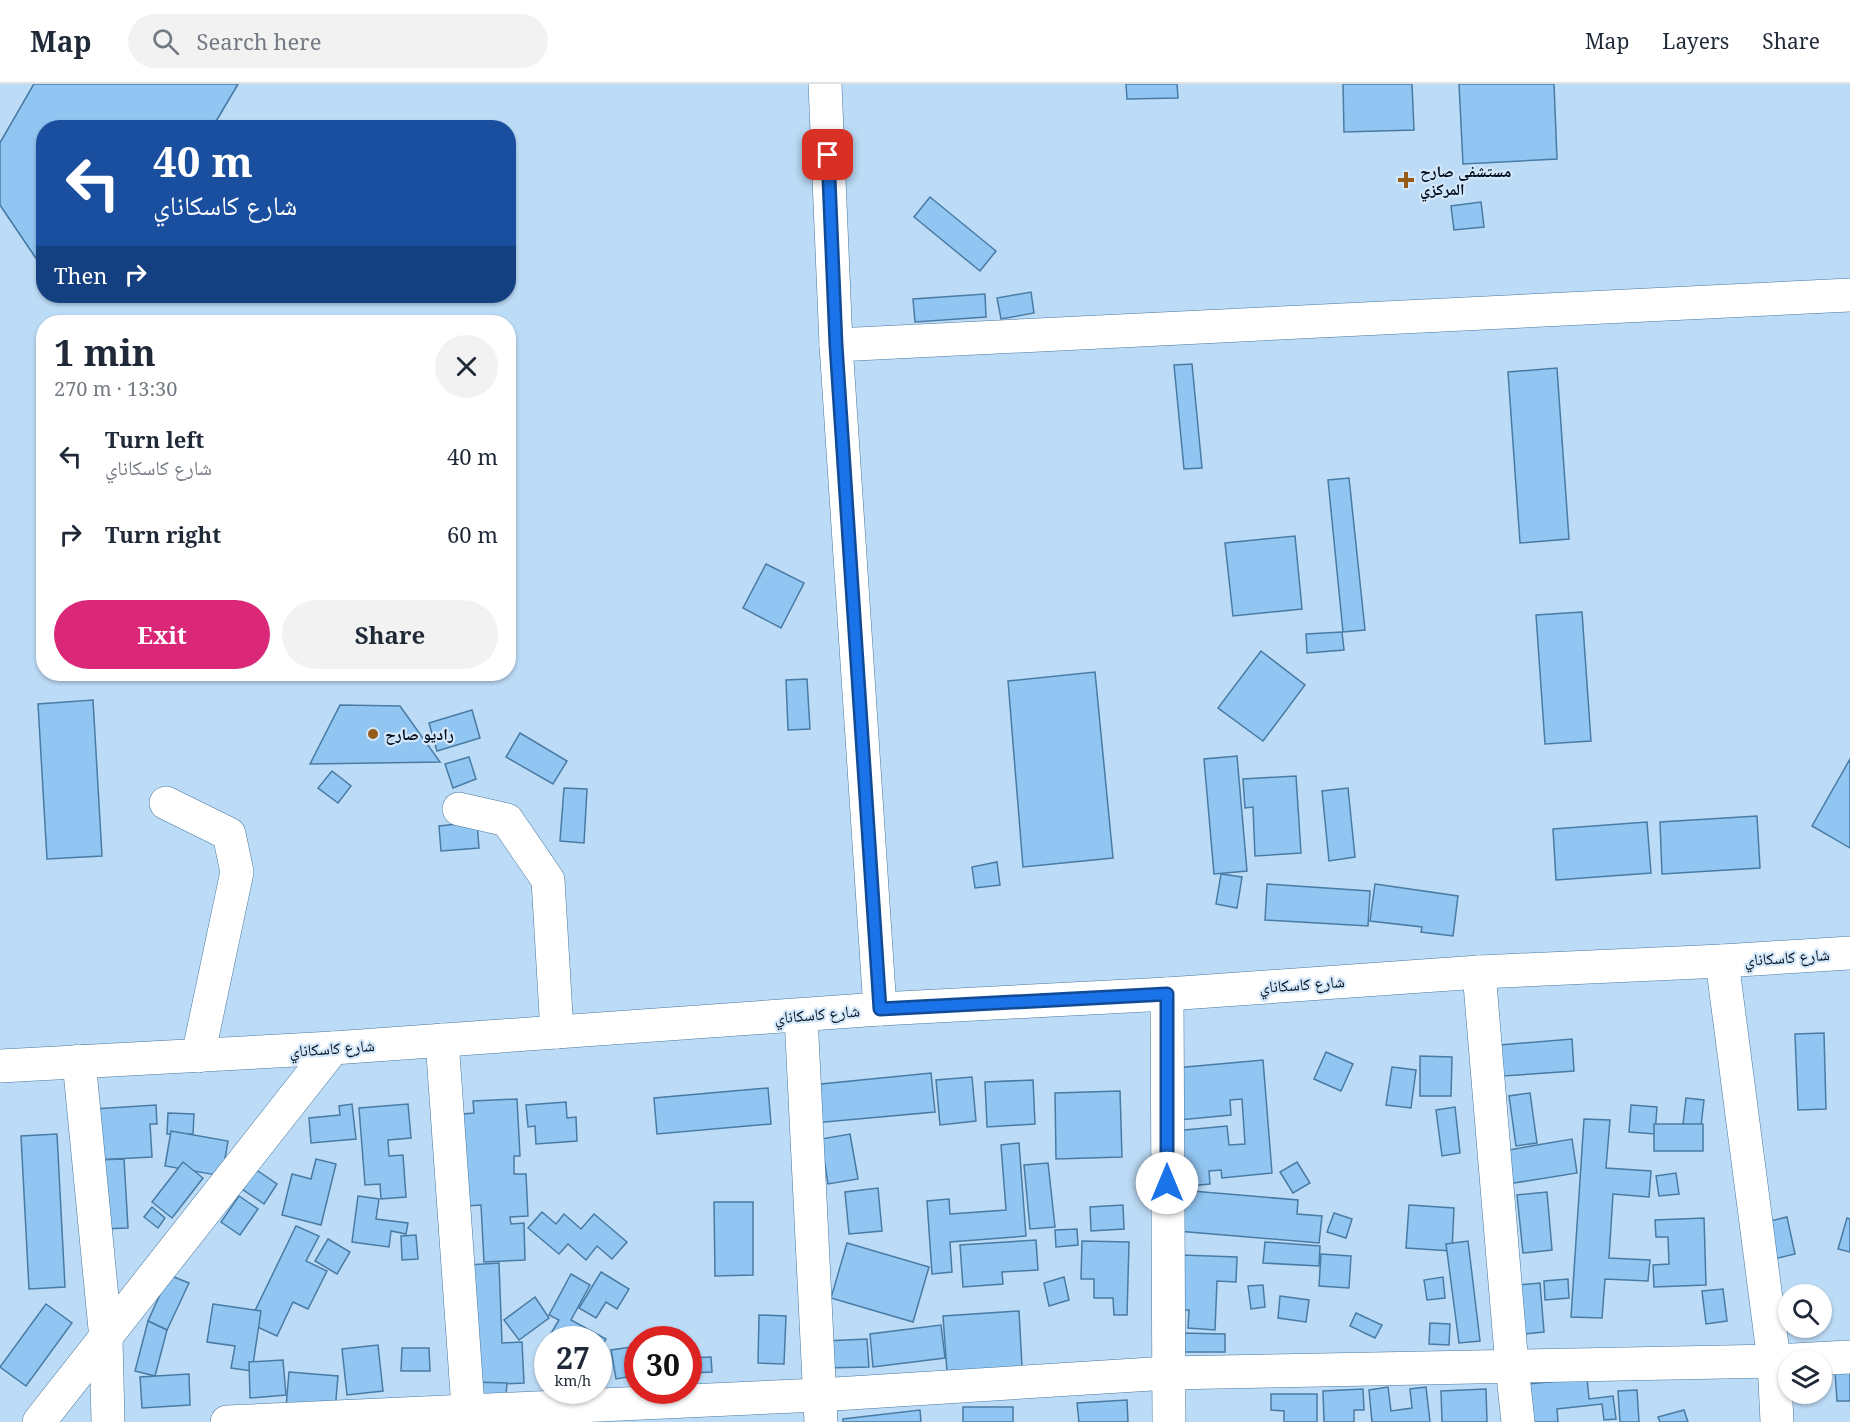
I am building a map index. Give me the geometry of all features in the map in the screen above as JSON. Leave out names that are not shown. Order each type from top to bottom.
[{"type":"street","points":[[825,84],[836,345],[880,1009]]},
{"type":"street","points":[[836,345],[1850,295]]},
{"type":"street","points":[[166,803],[229,834],[237,872],[198,1056]]},
{"type":"street","points":[[459,809],[507,820],[548,880],[557,1032]]},
{"type":"street","name":"شارع كاسكاناي","points":[[0,1066],[333,1048],[880,1009],[1167,994],[1479,972],[1850,953]]},
{"type":"street","points":[[1722,961],[1774,1361],[1777,1422]]},
{"type":"street","points":[[1479,972],[1518,1422]]},
{"type":"street","points":[[1167,994],[1169,1422]]},
{"type":"street","points":[[801,1016],[820,1409]]},
{"type":"street","points":[[442,1040],[468,1416]]},
{"type":"street","points":[[39,1422],[333,1048]]},
{"type":"street","points":[[79,1061],[106,1339],[108,1422]]},
{"type":"street","points":[[227,1422],[820,1409],[1168,1373],[1774,1361],[1850,1357]]},
{"type":"building","points":[[34,84],[238,84],[217,120],[36,120],[36,258],[0,205],[0,143]]},
{"type":"building","points":[[34,84],[238,84],[217,120],[36,120],[36,258],[0,205],[0,143]]},
{"type":"building","points":[[1126,84],[1177,84],[1178,98],[1127,99]]},
{"type":"building","points":[[1343,84],[1412,84],[1414,130],[1344,132]]},
{"type":"building","points":[[1459,84],[1554,84],[1557,159],[1463,164]]},
{"type":"building","points":[[930,197],[996,251],[980,271],[914,217]]},
{"type":"building","points":[[1481,202],[1484,227],[1454,230],[1451,206]]},
{"type":"building","points":[[1031,292],[1034,313],[1001,319],[997,298]]},
{"type":"building","points":[[985,294],[986,317],[915,322],[913,299]]},
{"type":"building","points":[[1192,364],[1202,468],[1184,469],[1174,365]]},
{"type":"building","points":[[1557,368],[1569,539],[1520,543],[1508,372]]},
{"type":"building","points":[[1349,478],[1365,630],[1343,632],[1328,480]]},
{"type":"building","points":[[1295,536],[1302,609],[1233,616],[1225,543]]},
{"type":"building","points":[[766,564],[804,583],[781,628],[743,608]]},
{"type":"building","points":[[1582,612],[1591,741],[1545,744],[1536,615]]},
{"type":"building","points":[[1342,632],[1344,650],[1307,653],[1306,634]]},
{"type":"building","points":[[1261,651],[1305,685],[1263,741],[1218,708]]},
{"type":"building","points":[[1095,672],[1113,858],[1023,867],[1008,681]]},
{"type":"building","points":[[807,679],[810,729],[788,730],[786,680]]},
{"type":"building","points":[[93,700],[102,856],[47,859],[38,704]]},
{"type":"building","name":"راديو صارح","points":[[340,705],[400,706],[440,762],[310,764]]},
{"type":"building","points":[[472,710],[480,738],[437,751],[429,723]]},
{"type":"building","points":[[520,733],[567,761],[553,784],[506,757]]},
{"type":"building","points":[[1237,756],[1247,871],[1214,874],[1204,759]]},
{"type":"building","points":[[469,757],[476,779],[453,788],[445,764]]},
{"type":"building","points":[[1850,759],[1850,848],[1812,826]]},
{"type":"building","points":[[332,771],[351,786],[338,803],[318,788]]},
{"type":"building","points":[[1296,776],[1301,853],[1255,856],[1253,807],[1245,808],[1243,779]]},
{"type":"building","points":[[564,788],[587,789],[584,843],[560,841]]},
{"type":"building","points":[[1348,788],[1355,857],[1329,861],[1322,791]]},
{"type":"building","points":[[1757,816],[1760,868],[1662,874],[1660,822]]},
{"type":"building","points":[[477,822],[479,848],[441,851],[439,826]]},
{"type":"building","points":[[1647,822],[1651,873],[1556,880],[1553,829]]},
{"type":"building","points":[[997,862],[1000,885],[975,888],[972,867]]},
{"type":"building","points":[[1221,874],[1242,877],[1237,908],[1216,904]]},
{"type":"building","points":[[1267,884],[1370,891],[1368,926],[1265,920]]},
{"type":"building","points":[[1375,884],[1458,896],[1453,936],[1421,932],[1422,927],[1370,921]]},
{"type":"building","points":[[1824,1033],[1826,1109],[1798,1110],[1795,1034]]},
{"type":"building","points":[[1572,1039],[1574,1071],[1503,1076],[1500,1045]]},
{"type":"building","points":[[1326,1052],[1353,1064],[1341,1091],[1314,1079]]},
{"type":"building","points":[[1420,1056],[1452,1057],[1451,1096],[1420,1096]]},
{"type":"building","points":[[1263,1060],[1272,1173],[1222,1178],[1221,1170],[1209,1171],[1210,1184],[1178,1187],[1174,1131],[1227,1126],[1229,1145],[1245,1144],[1242,1099],[1230,1100],[1231,1115],[1179,1120],[1175,1068]]},
{"type":"building","points":[[1392,1067],[1416,1070],[1411,1108],[1386,1105]]},
{"type":"building","points":[[931,1073],[935,1112],[814,1123],[811,1085]]},
{"type":"building","points":[[972,1077],[976,1121],[940,1125],[936,1080]]},
{"type":"building","points":[[1033,1080],[1035,1124],[987,1127],[985,1082]]},
{"type":"building","points":[[768,1088],[771,1124],[657,1134],[654,1098]]},
{"type":"building","points":[[1120,1091],[1122,1157],[1056,1159],[1055,1093]]},
{"type":"building","points":[[1530,1093],[1537,1143],[1516,1146],[1509,1096]]},
{"type":"building","points":[[1686,1098],[1704,1100],[1701,1126],[1683,1124]]},
{"type":"building","points":[[517,1099],[520,1156],[514,1156],[514,1174],[526,1174],[528,1216],[510,1217],[511,1224],[524,1223],[525,1260],[484,1262],[481,1205],[467,1206],[463,1114],[474,1113],[473,1101]]},
{"type":"building","points":[[566,1102],[567,1118],[576,1117],[577,1141],[536,1144],[535,1126],[528,1127],[526,1105]]},
{"type":"building","points":[[352,1104],[356,1139],[311,1143],[309,1118],[340,1115],[339,1106]]},
{"type":"building","points":[[408,1104],[411,1138],[388,1140],[389,1156],[403,1155],[406,1197],[381,1199],[380,1184],[365,1185],[359,1108]]},
{"type":"building","points":[[156,1105],[157,1124],[150,1124],[152,1157],[96,1160],[93,1109]]},
{"type":"building","points":[[1631,1105],[1657,1107],[1655,1134],[1629,1132]]},
{"type":"building","points":[[1455,1107],[1460,1153],[1442,1156],[1436,1110]]},
{"type":"building","points":[[168,1113],[194,1114],[193,1134],[167,1134]]},
{"type":"building","points":[[1584,1119],[1610,1120],[1606,1168],[1651,1171],[1649,1197],[1613,1194],[1609,1258],[1650,1260],[1648,1281],[1605,1279],[1602,1318],[1571,1317]]},
{"type":"building","points":[[1654,1124],[1703,1124],[1703,1151],[1654,1151]]},
{"type":"building","points":[[171,1131],[228,1141],[222,1176],[165,1166]]},
{"type":"building","points":[[57,1134],[65,1287],[29,1289],[21,1136]]},
{"type":"building","points":[[850,1134],[858,1179],[828,1184],[821,1139]]},
{"type":"building","points":[[1572,1139],[1577,1173],[1508,1184],[1503,1151]]},
{"type":"building","points":[[1019,1143],[1026,1236],[950,1242],[952,1272],[932,1274],[927,1201],[949,1199],[950,1214],[1006,1210],[1001,1145]]},
{"type":"building","points":[[124,1159],[128,1228],[100,1229],[96,1160]]},
{"type":"building","points":[[316,1159],[336,1164],[321,1225],[282,1215],[292,1174],[311,1179]]},
{"type":"building","points":[[183,1162],[203,1178],[172,1218],[152,1202]]},
{"type":"building","points":[[1297,1162],[1310,1183],[1293,1193],[1280,1172]]},
{"type":"building","points":[[1048,1163],[1055,1227],[1030,1229],[1024,1165]]},
{"type":"building","points":[[249,1165],[277,1184],[264,1204],[236,1185]]},
{"type":"building","points":[[1676,1173],[1679,1194],[1659,1196],[1656,1176]]},
{"type":"building","points":[[878,1188],[882,1231],[849,1234],[845,1192]]},
{"type":"building","points":[[1180,1190],[1298,1200],[1297,1214],[1322,1216],[1319,1243],[1177,1231]]},
{"type":"building","points":[[1547,1192],[1552,1250],[1523,1253],[1517,1195]]},
{"type":"building","points":[[239,1196],[258,1209],[240,1235],[221,1222]]},
{"type":"building","points":[[358,1196],[379,1199],[376,1219],[408,1223],[406,1234],[391,1231],[389,1247],[352,1242]]},
{"type":"building","points":[[714,1202],[753,1202],[753,1275],[715,1276]]},
{"type":"building","points":[[1123,1205],[1124,1229],[1091,1231],[1090,1207]]},
{"type":"building","points":[[1409,1205],[1454,1208],[1452,1251],[1406,1248]]},
{"type":"building","points":[[152,1207],[165,1218],[158,1228],[144,1217]]},
{"type":"building","points":[[542,1212],[556,1224],[564,1214],[581,1229],[594,1214],[627,1242],[612,1259],[597,1246],[586,1260],[568,1244],[559,1254],[528,1228]]},
{"type":"building","points":[[1334,1213],[1352,1219],[1346,1238],[1327,1232]]},
{"type":"building","points":[[1787,1217],[1795,1254],[1774,1259],[1766,1222]]},
{"type":"building","points":[[1704,1218],[1706,1285],[1654,1287],[1653,1265],[1669,1264],[1668,1237],[1656,1237],[1655,1220]]},
{"type":"building","points":[[1847,1218],[1850,1219],[1850,1252],[1838,1249]]},
{"type":"building","points":[[296,1226],[319,1236],[306,1261],[327,1271],[308,1309],[293,1302],[277,1336],[249,1323]]},
{"type":"building","points":[[1077,1229],[1078,1245],[1056,1247],[1055,1230]]},
{"type":"building","points":[[416,1235],[418,1259],[402,1260],[401,1236]]},
{"type":"building","points":[[328,1239],[350,1252],[337,1274],[315,1261]]},
{"type":"building","points":[[1036,1240],[1038,1270],[1002,1272],[1003,1284],[963,1287],[960,1245]]},
{"type":"building","points":[[1082,1241],[1129,1242],[1127,1315],[1114,1315],[1113,1298],[1094,1298],[1094,1279],[1081,1279]]},
{"type":"building","points":[[1468,1241],[1480,1341],[1459,1343],[1446,1244]]},
{"type":"building","points":[[1265,1242],[1320,1246],[1319,1266],[1263,1263]]},
{"type":"building","points":[[847,1243],[929,1267],[913,1322],[831,1298]]},
{"type":"building","points":[[1321,1254],[1351,1256],[1349,1288],[1319,1286]]},
{"type":"building","points":[[1181,1255],[1237,1257],[1236,1282],[1217,1281],[1215,1330],[1188,1328],[1189,1310],[1179,1310]]},
{"type":"building","points":[[499,1263],[502,1343],[522,1342],[524,1383],[473,1385],[468,1265]]},
{"type":"building","points":[[601,1272],[629,1289],[617,1309],[606,1302],[596,1318],[579,1308]]},
{"type":"building","points":[[571,1274],[590,1285],[571,1320],[582,1326],[555,1326],[559,1320],[549,1315]]},
{"type":"building","points":[[169,1275],[189,1283],[167,1330],[148,1321]]},
{"type":"building","points":[[1064,1277],[1069,1300],[1049,1306],[1044,1283]]},
{"type":"building","points":[[1443,1277],[1445,1298],[1427,1300],[1424,1280]]},
{"type":"building","points":[[1568,1279],[1569,1298],[1545,1300],[1544,1281]]},
{"type":"building","points":[[1540,1283],[1544,1332],[1524,1334],[1519,1285]]},
{"type":"building","points":[[1263,1285],[1265,1307],[1251,1309],[1248,1286]]},
{"type":"building","points":[[1723,1289],[1727,1321],[1706,1324],[1702,1291]]},
{"type":"building","points":[[1280,1296],[1309,1300],[1306,1322],[1278,1318]]},
{"type":"building","points":[[535,1297],[549,1318],[538,1326],[534,1326],[534,1329],[519,1340],[504,1320]]},
{"type":"building","points":[[46,1304],[72,1323],[26,1386],[0,1367]]},
{"type":"building","points":[[213,1304],[261,1311],[252,1371],[231,1368],[235,1346],[207,1342]]},
{"type":"building","points":[[1019,1311],[1022,1367],[947,1372],[943,1316]]},
{"type":"building","points":[[1356,1313],[1382,1325],[1375,1338],[1350,1326]]},
{"type":"building","points":[[759,1315],[786,1316],[784,1364],[758,1363]]},
{"type":"building","points":[[148,1321],[167,1330],[155,1376],[135,1371]]},
{"type":"building","points":[[1430,1323],[1450,1324],[1449,1345],[1429,1344]]},
{"type":"building","points":[[941,1325],[945,1358],[873,1367],[870,1334]]},
{"type":"building","points":[[1180,1333],[1225,1334],[1225,1352],[1180,1352]]},
{"type":"building","points":[[867,1339],[869,1367],[825,1368],[824,1341]]},
{"type":"building","points":[[378,1345],[383,1391],[347,1395],[342,1349]]},
{"type":"building","points":[[402,1348],[429,1348],[430,1371],[401,1371]]},
{"type":"building","points":[[624,1348],[624,1378],[616,1379],[612,1350]]},
{"type":"building","points":[[702,1357],[711,1357],[712,1372],[702,1372]]},
{"type":"building","points":[[283,1360],[286,1395],[250,1398],[249,1362]]},
{"type":"building","points":[[1850,1371],[1850,1401],[1837,1401],[1835,1372]]},
{"type":"building","points":[[289,1372],[338,1376],[335,1411],[286,1407]]},
{"type":"building","points":[[189,1374],[190,1405],[142,1408],[140,1377]]},
{"type":"building","points":[[1587,1378],[1589,1399],[1613,1396],[1616,1419],[1604,1420],[1602,1404],[1557,1409],[1558,1422],[1532,1422],[1528,1384]]},
{"type":"building","points":[[472,1382],[507,1383],[505,1407],[470,1406]]},
{"type":"building","points":[[1388,1387],[1391,1411],[1412,1408],[1410,1389],[1426,1387],[1430,1422],[1372,1422],[1369,1390]]},
{"type":"building","points":[[1363,1389],[1364,1410],[1354,1410],[1354,1422],[1324,1422],[1323,1391]]},
{"type":"building","points":[[1486,1389],[1487,1422],[1442,1422],[1441,1391]]},
{"type":"building","points":[[1637,1390],[1639,1422],[1620,1422],[1618,1391]]},
{"type":"building","points":[[1271,1394],[1317,1394],[1317,1422],[1284,1422],[1284,1411],[1271,1410]]},
{"type":"building","points":[[1127,1400],[1128,1422],[1079,1422],[1077,1403]]},
{"type":"building","points":[[963,1407],[1013,1407],[1013,1422],[963,1422]]},
{"type":"building","points":[[920,1410],[921,1422],[843,1422],[843,1419]]},
{"type":"building","points":[[1684,1410],[1688,1422],[1660,1422],[1658,1417]]},
{"type":"place","name":"مستشفى صارح المركزي","points":[[1406,180]]},
{"type":"place","name":"راديو صارح","points":[[373,734]]},
{"type":"route","points":[[828,155],[836,345],[880,1009],[1167,994],[1167,1183]]}]
